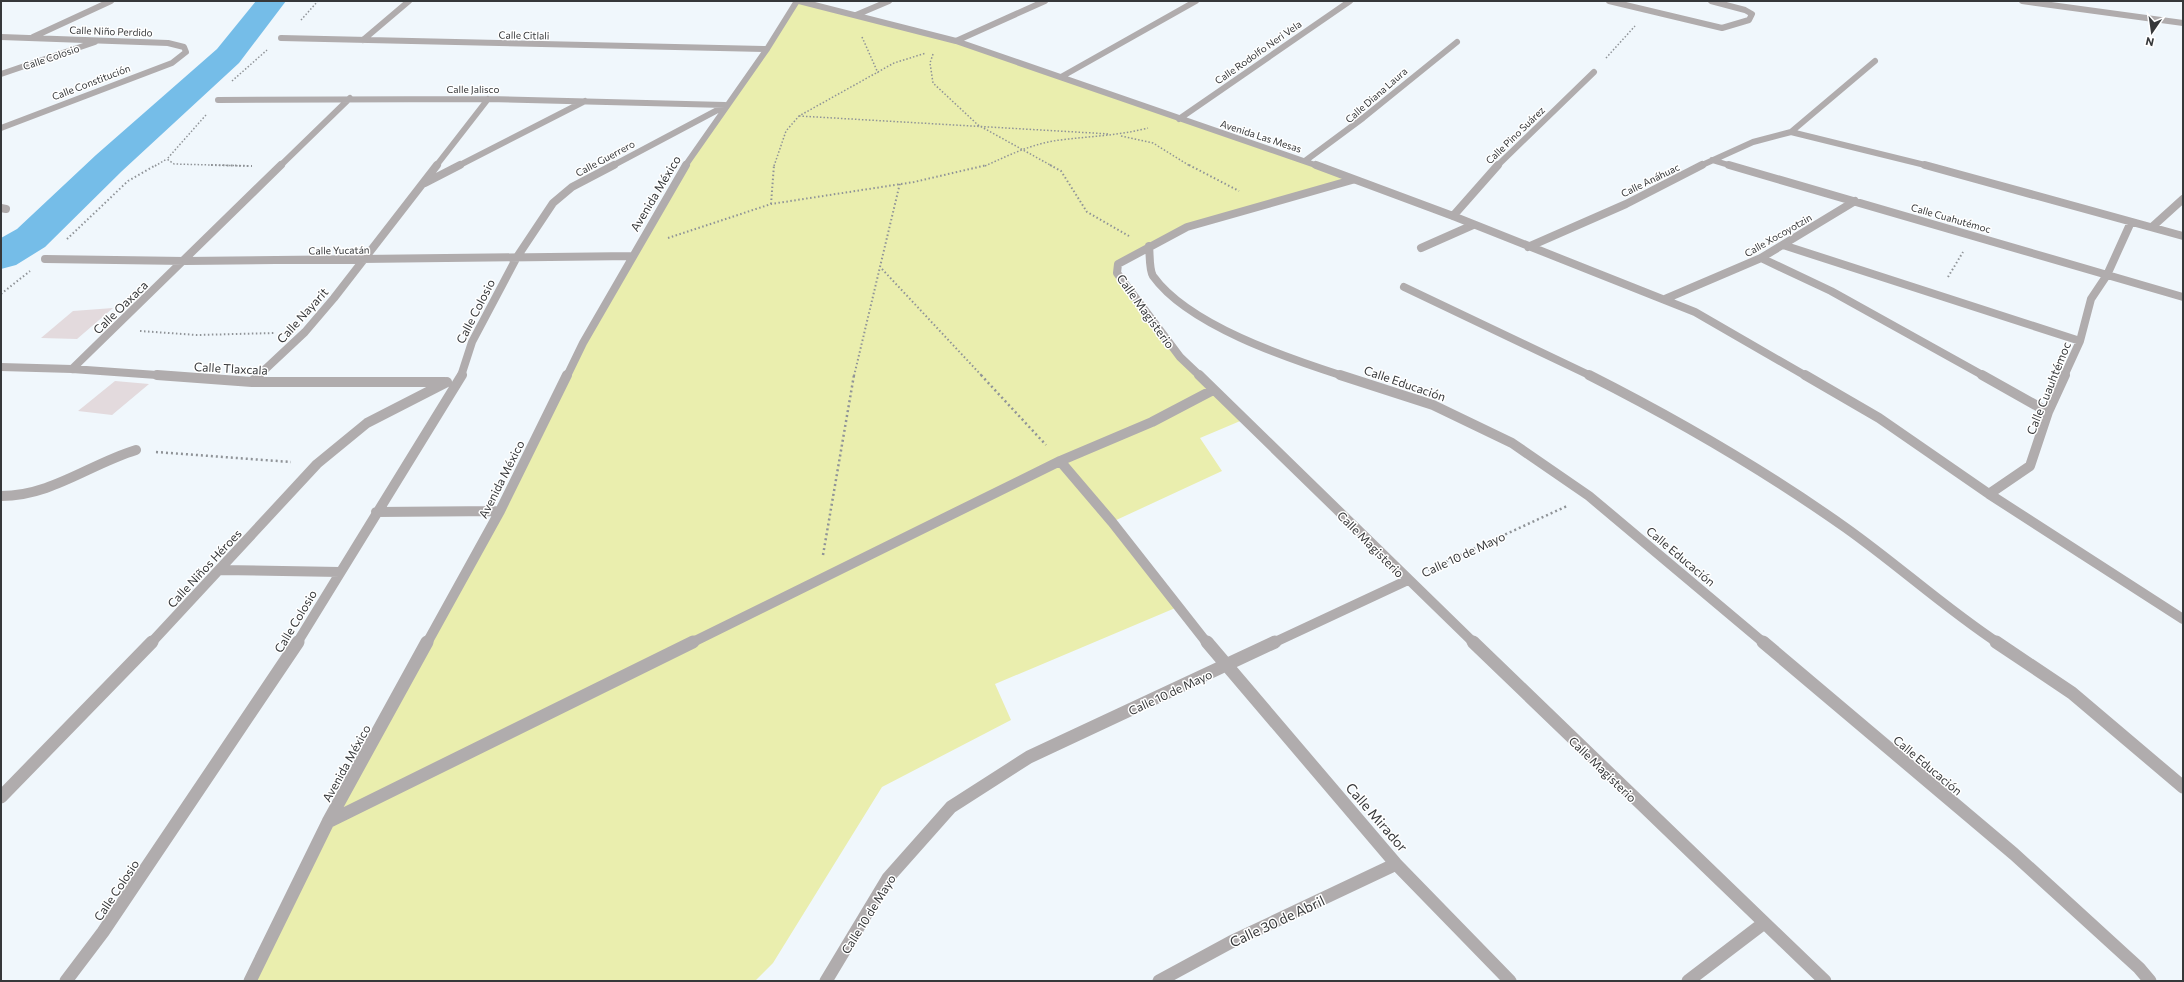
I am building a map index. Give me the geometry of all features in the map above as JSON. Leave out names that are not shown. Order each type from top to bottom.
[{"type":"street","points":[[31,38],[112,1]]},
{"type":"street","points":[[363,40],[409,1]]},
{"type":"street","points":[[798,1],[856,16],[889,1]]},
{"type":"street","name":"Avenida México","points":[[250,981],[328,822],[500,511],[583,343],[684,168],[767,50],[798,1]]},
{"type":"street","points":[[956,41],[1045,1]]},
{"type":"street","points":[[1061,77],[1196,1]]},
{"type":"street","name":"Calle Rodolfo Neri Vela","points":[[1179,120],[1350,1]]},
{"type":"street","points":[[1609,1],[1648,12],[1722,28],[1749,20],[1752,14],[1745,10],[1712,1]]},
{"type":"street","points":[[2022,1],[2183,23]]},
{"type":"street","points":[[2043,5],[2056,1]]},
{"type":"street","name":"Avenida Las Mesas","points":[[856,16],[956,41],[1179,120],[1305,162],[1453,216],[1695,312],[1880,418],[1989,494],[2183,619]]},
{"type":"street","name":"Calle Niño Perdido","points":[[1,37],[168,43],[184,47],[186,52]]},
{"type":"street","name":"Calle Citlali","points":[[281,38],[767,50]]},
{"type":"street","name":"Calle Colosio","points":[[1,74],[100,40]]},
{"type":"street","name":"Calle Diana Laura","points":[[1305,162],[1343,136],[1416,74],[1457,42]]},
{"type":"street","name":"Calle Constitución","points":[[1,128],[172,62],[186,52]]},
{"type":"street","points":[[1791,132],[1875,61]]},
{"type":"street","name":"Calle Pino Suárez","points":[[1453,216],[1491,172],[1594,72]]},
{"type":"street","name":"Calle Jalisco","points":[[218,100],[350,98],[488,99],[587,100],[727,105]]},
{"type":"street","name":"Calle Oaxaca","points":[[72,369],[185,261],[350,98]]},
{"type":"street","name":"Calle Nayarit","points":[[252,382],[305,332],[365,260],[488,99]]},
{"type":"street","points":[[421,185],[587,100]]},
{"type":"street","name":"Calle Guerrero","points":[[517,257],[553,203],[572,187],[727,105]]},
{"type":"street","points":[[1791,132],[1937,168],[2183,236]]},
{"type":"street","name":"Calle Anáhuac","points":[[1528,247],[1639,198],[1712,160],[1771,135],[1791,132]]},
{"type":"street","name":"Calle Cuahutémoc","points":[[1712,160],[1972,234],[2107,276],[2183,297]]},
{"type":"street","name":"Calle Magisterio","points":[[1352,180],[1187,228],[1149,246],[1118,264],[1117,273],[1180,357],[1213,390],[1245,419],[1408,580],[1764,924],[1826,981]]},
{"type":"street","points":[[2152,227],[2183,199]]},
{"type":"street","name":"Calle Xocoyotzin","points":[[1665,299],[1761,258],[1855,201]]},
{"type":"street","name":"Calle Cuauhtémoc","points":[[1989,494],[2030,466],[2048,412],[2080,341],[2091,298],[2107,276],[2131,222]]},
{"type":"street","points":[[1421,248],[1473,225]]},
{"type":"street","points":[[1782,245],[2080,341]]},
{"type":"street","name":"Calle Educación","points":[[1149,246],[1152,275],[1183,306],[1236,336],[1293,359],[1433,404],[1512,443],[1590,496],[2014,854],[2139,968],[2150,981]]},
{"type":"street","name":"Calle Yucatán","points":[[45,259],[185,261],[633,256]]},
{"type":"street","name":"Calle Colosio","points":[[66,981],[103,932],[286,663],[376,512],[460,380],[472,342],[517,257]]},
{"type":"street","points":[[1761,258],[1831,291],[2048,412]]},
{"type":"street","points":[[1404,287],[1556,358],[1622,392],[1756,467],[1847,529],[1960,618],[2072,692],[2183,787]]},
{"type":"street","name":"Calle Tlaxcala","points":[[1,367],[72,369],[252,382],[447,382],[460,380]]},
{"type":"street","name":"Calle Niños Héroes","points":[[1,797],[131,665],[317,464],[367,423],[447,382]]},
{"type":"street","points":[[328,822],[819,578],[1060,461],[1152,422],[1213,390]]},
{"type":"street","points":[[1,496],[16,498],[50,488],[109,459],[136,450]]},
{"type":"street","name":"Calle Mirador","points":[[1060,461],[1112,522],[1226,667],[1396,864],[1510,981]]},
{"type":"street","points":[[376,512],[500,511]]},
{"type":"street","points":[[220,570],[340,572]]},
{"type":"street","name":"Calle 10 de Mayo","points":[[826,981],[888,878],[951,807],[1029,757],[1226,667],[1408,580]]},
{"type":"street","name":"Calle 30 de Abril","points":[[1159,981],[1231,942],[1396,864]]},
{"type":"street","points":[[1688,981],[1764,924]]},
{"type":"path","points":[[1594,72],[1648,12]]},
{"type":"path","points":[[856,16],[856,25],[878,73]]},
{"type":"path","points":[[771,204],[772,168],[786,131],[799,116],[894,63],[935,51],[930,63],[933,83],[978,125],[1061,170],[1087,212],[1149,246]]},
{"type":"path","points":[[799,116],[978,125],[1120,135],[1153,143],[1202,173],[1239,191],[1278,202]]},
{"type":"path","points":[[633,256],[671,236],[771,204],[914,182],[985,166],[1023,149],[1059,140],[1120,135],[1179,120]]},
{"type":"path","points":[[1,294],[45,259],[128,181],[168,158]]},
{"type":"path","points":[[174,164],[280,166]]},
{"type":"path","points":[[819,578],[854,377],[881,269],[900,184]]},
{"type":"path","points":[[1937,294],[1961,256],[1972,234]]},
{"type":"path","points":[[881,269],[1026,422],[1060,461]]},
{"type":"path","points":[[114,329],[197,336],[305,332]]},
{"type":"path","points":[[136,450],[317,464]]},
{"type":"path","name":"Calle 10 de Mayo","points":[[1408,580],[1590,496]]},
{"type":"green space","points":[[797,1],[956,41],[1352,180],[1187,227],[1118,264],[1117,273],[1180,357],[1245,419],[1200,438],[1222,471],[1112,522],[1180,606],[995,684],[1011,720],[882,787],[773,963],[755,981],[250,981],[500,511],[583,343],[684,168]]},
{"type":"building","points":[[113,308],[77,339],[41,338],[73,311]]},
{"type":"building","points":[[115,381],[149,384],[112,415],[78,411]]},
{"type":"waterway","points":[[1,256],[31,238],[109,163],[228,56],[271,1]]}]
